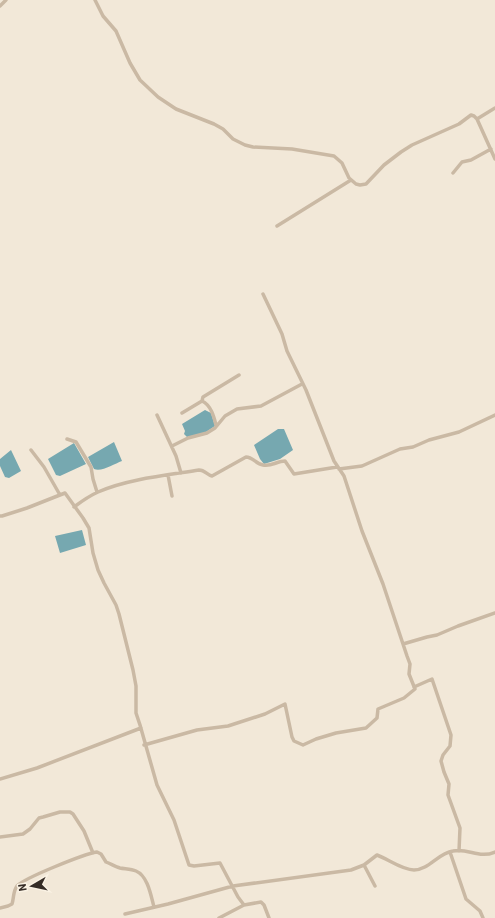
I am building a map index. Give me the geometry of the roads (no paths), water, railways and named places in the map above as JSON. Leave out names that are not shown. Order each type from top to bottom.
[{"type":"street","points":[[0,6],[6,0]]},
{"type":"street","points":[[96,0],[103,16],[116,30],[130,63],[140,80],[158,97],[176,109],[214,124],[223,129],[233,139],[245,145],[254,147],[292,149],[334,156],[342,163],[351,180],[360,185],[366,184],[389,160],[412,145],[459,124],[472,115],[477,119],[495,159]]},
{"type":"street","points":[[477,119],[495,108]]},
{"type":"street","points":[[453,173],[462,162],[471,160],[491,149]]},
{"type":"street","points":[[277,226],[351,180]]},
{"type":"street","points":[[263,294],[282,334],[287,351],[323,436],[338,468],[344,476],[362,531],[383,584],[410,664],[409,674],[414,687]]},
{"type":"street","points":[[182,413],[202,401],[203,397],[239,375]]},
{"type":"street","points":[[172,446],[188,438],[203,435],[215,428],[225,416],[237,409],[261,406],[302,384]]},
{"type":"street","points":[[202,401],[206,402],[216,425]]},
{"type":"street","points":[[157,415],[172,446],[179,463],[181,473]]},
{"type":"street","points":[[74,507],[97,492],[113,486],[202,470],[212,476],[246,457],[250,457],[264,466],[285,461],[294,474],[362,466],[400,449],[413,447],[429,440],[468,429],[495,415]]},
{"type":"street","points":[[67,439],[76,442],[91,467],[97,492]]},
{"type":"street","points":[[31,450],[44,467],[60,494]]},
{"type":"street","points":[[168,475],[172,496]]},
{"type":"street","points":[[0,516],[27,508],[65,493],[83,518],[89,528],[93,553],[99,573],[116,605],[119,614],[133,670],[136,686],[136,712],[145,745],[157,784],[174,820],[189,865],[194,866],[220,863],[244,905]]},
{"type":"street","points":[[403,644],[437,635],[495,613]]},
{"type":"street","points":[[145,745],[197,730],[228,726],[265,714],[285,704],[292,737],[294,741],[303,745],[336,733],[358,728],[366,728],[377,718],[378,709],[404,698],[415,689],[414,687],[432,679],[451,735],[450,746],[443,755],[441,761],[449,784],[448,795],[460,828],[459,851]]},
{"type":"street","points":[[0,780],[37,768],[141,728]]},
{"type":"street","points":[[0,837],[24,834],[39,818],[43,816],[60,812],[70,812],[73,814],[84,831],[93,852]]},
{"type":"street","points":[[125,914],[232,886],[351,870],[364,865],[377,855],[407,869],[416,870],[450,852],[459,851],[482,856],[495,852]]},
{"type":"street","points":[[0,908],[12,904],[19,884],[39,873],[93,852],[99,852],[106,862],[141,874],[147,885],[154,907]]},
{"type":"street","points":[[450,852],[466,899],[480,911],[483,918]]},
{"type":"street","points":[[364,865],[375,886]]},
{"type":"street","points":[[219,918],[244,905],[261,902],[264,905],[269,918]]},
{"type":"water","points":[[205,410],[211,413],[215,426],[203,434],[188,438],[184,434],[185,431],[182,424]]},
{"type":"water","points":[[278,429],[284,429],[293,450],[280,459],[264,464],[260,459],[254,445]]},
{"type":"water","points":[[114,442],[122,461],[104,469],[94,469],[88,457]]},
{"type":"water","points":[[74,443],[86,464],[60,476],[56,475],[48,459]]},
{"type":"water","points":[[11,450],[21,471],[9,478],[5,477],[0,466],[0,459]]},
{"type":"water","points":[[82,530],[86,545],[60,553],[55,536]]}]
